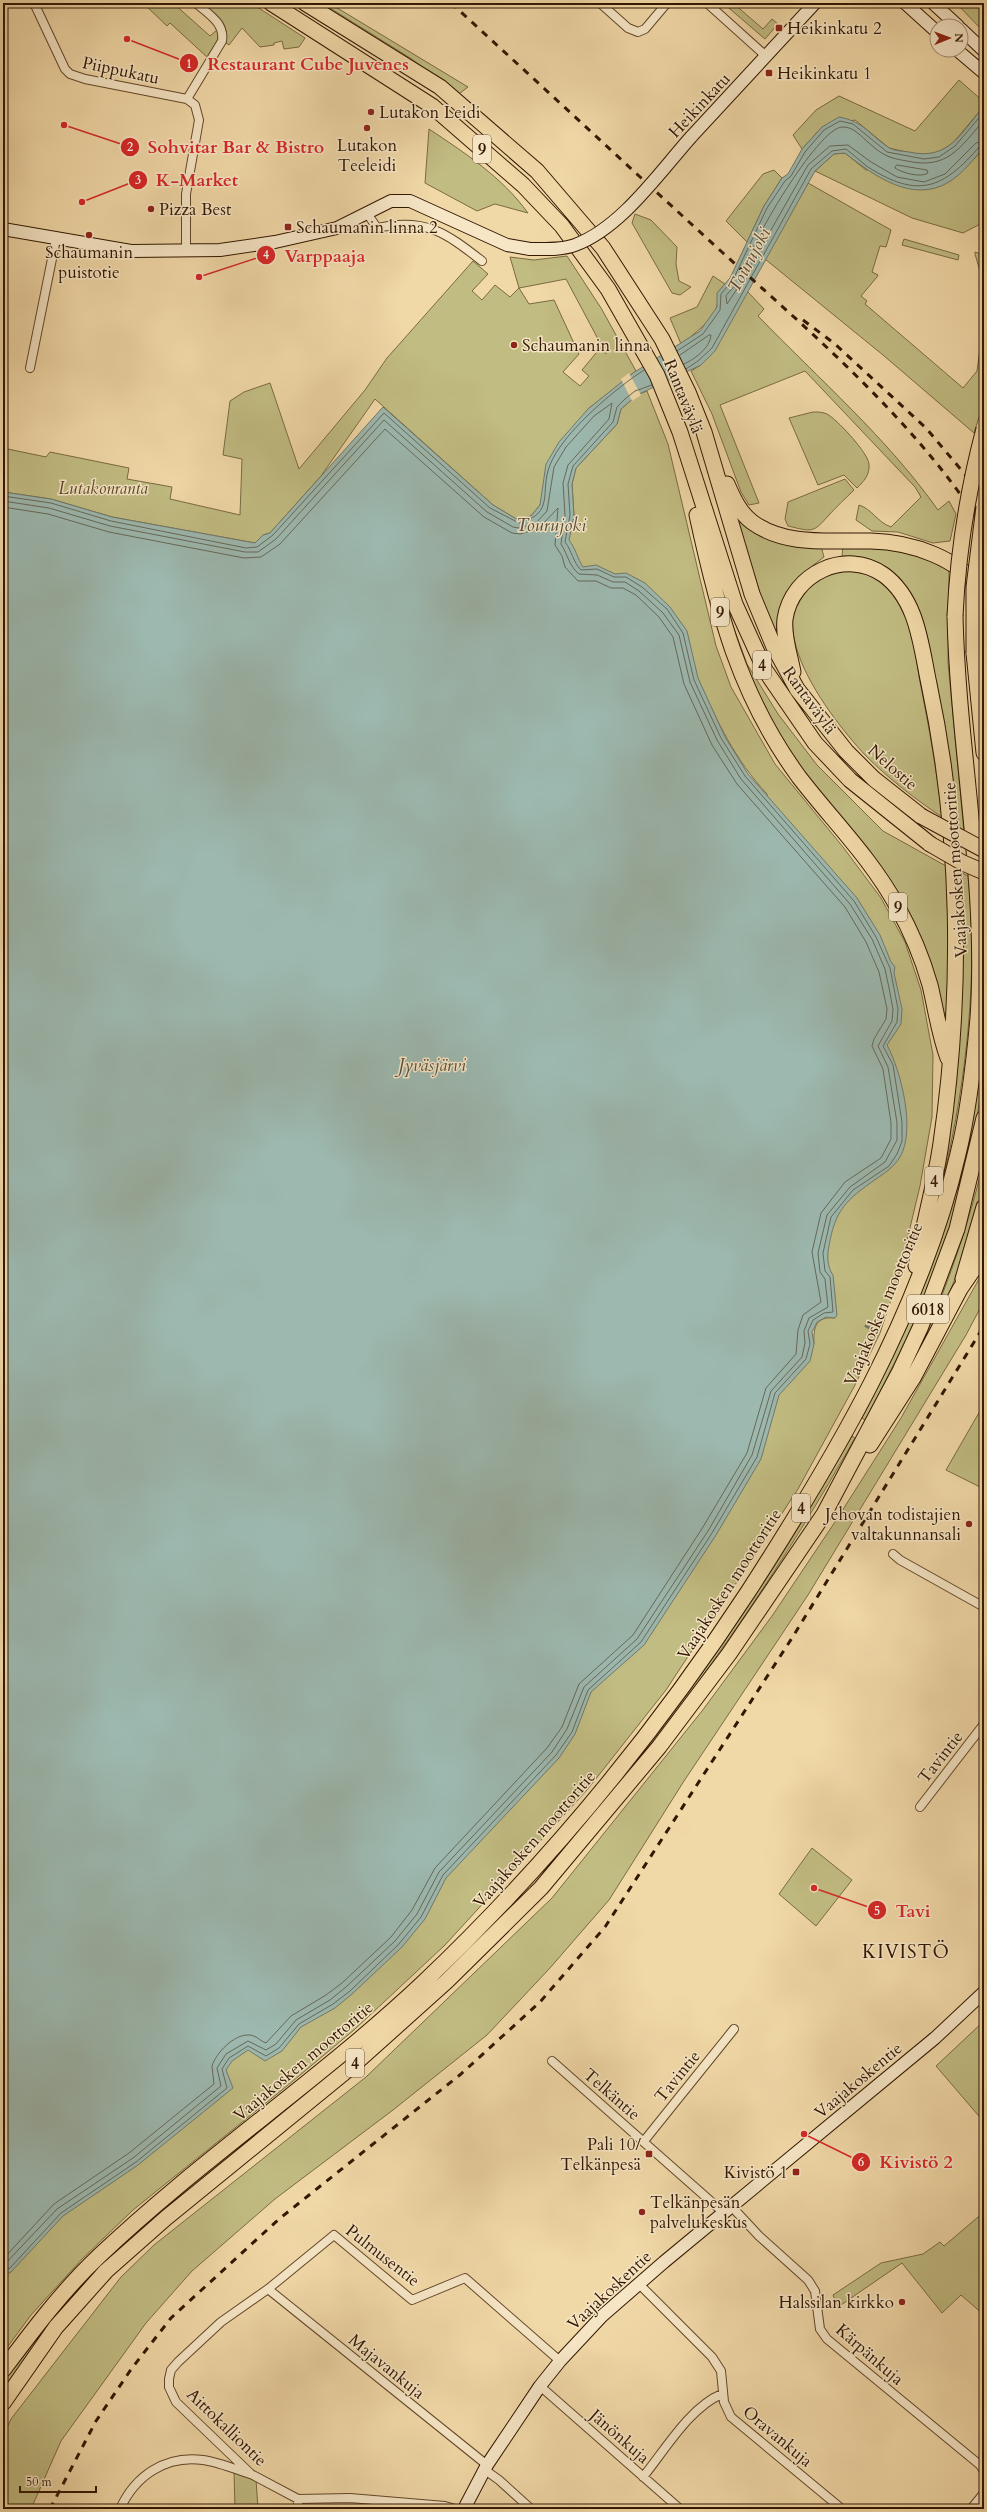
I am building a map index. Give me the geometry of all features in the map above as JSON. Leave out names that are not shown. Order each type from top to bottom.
[{"type":"highway","name":"Rantaväylä","points":[[271,3],[432,106],[523,185],[562,226],[589,261],[643,347],[668,401],[680,432],[735,604],[765,670],[815,742],[850,780],[930,844],[963,863],[984,872]]},
{"type":"highway","name":"Rantaväylä","points":[[305,3],[440,87],[537,171],[603,248],[662,339],[688,392],[704,432],[752,594],[774,647],[797,689]]},
{"type":"highway","name":"Vaajakosken moottoritie","points":[[3,2370],[42,2318],[95,2259],[154,2207],[338,2058],[420,1986],[488,1920],[609,1782],[664,1713],[717,1639],[781,1543],[846,1429],[910,1298],[942,1211],[960,1148],[971,1086],[978,1012],[981,922],[961,724],[955,616],[959,548],[965,508],[984,429]]},
{"type":"highway","name":"9","points":[[680,432],[711,576],[732,652],[747,691],[769,732],[800,777],[863,854],[897,905],[924,964],[939,1035],[950,1062]]},
{"type":"highway","name":"9","points":[[704,432],[736,503],[752,522],[776,534],[806,540],[872,541],[893,543],[929,552],[965,572],[984,593]]},
{"type":"highway","points":[[984,507],[974,587],[974,653],[984,753]]},
{"type":"highway","name":"4","points":[[797,689],[785,633],[785,618],[798,588],[811,575],[836,564],[865,566],[887,577],[906,601],[917,630],[936,716],[944,769],[952,844],[954,894],[954,1006],[950,1062],[936,1174],[910,1298]]},
{"type":"highway","name":"Nelostie","points":[[797,689],[846,751],[874,779],[921,816],[984,850]]},
{"type":"highway","name":"Vaajakosken moottoritie","points":[[3,2403],[56,2328],[106,2271],[166,2218],[350,2068],[447,1981],[541,1888],[659,1747],[725,1660],[807,1539],[839,1488],[900,1371],[938,1284],[957,1229],[970,1184],[984,1118]]},
{"type":"highway","points":[[960,1289],[984,1207]]},
{"type":"highway","name":"4","points":[[839,1488],[878,1435],[913,1378],[960,1289],[984,1254]]},
{"type":"street","name":"Piippukatu","points":[[34,3],[56,51],[70,74],[188,99]]},
{"type":"street","points":[[186,251],[186,194],[199,120],[195,106],[188,99],[222,41],[224,33],[221,26],[196,3]]},
{"type":"street","points":[[600,3],[628,28],[638,32],[645,29],[667,3]]},
{"type":"street","points":[[707,3],[767,57]]},
{"type":"street","name":"Heikinkatu","points":[[367,213],[391,201],[410,201],[507,245],[530,249],[574,246],[605,228],[622,213],[815,3]]},
{"type":"street","points":[[905,3],[929,25]]},
{"type":"street","points":[[933,3],[949,18]]},
{"type":"street","points":[[969,36],[984,50]]},
{"type":"street","points":[[966,58],[984,74]]},
{"type":"street","points":[[3,229],[131,251],[220,250],[275,242],[337,228],[367,213],[377,228],[406,223],[422,225],[459,242],[482,261]]},
{"type":"street","points":[[30,368],[56,239]]},
{"type":"street","points":[[893,1554],[900,1560],[984,1607]]},
{"type":"street","name":"Tavintie","points":[[920,1807],[984,1724]]},
{"type":"street","name":"Vaajakoskentie","points":[[464,2509],[486,2467],[540,2386],[560,2361],[602,2316],[929,2043],[984,1992]]},
{"type":"street","name":"Tavintie","points":[[644,2141],[734,2029]]},
{"type":"street","name":"Telkäntie","points":[[552,2061],[644,2141],[728,2210]]},
{"type":"street","name":"Kärpänkuja","points":[[728,2210],[808,2280],[814,2291],[820,2329],[827,2339],[980,2465],[984,2471]]},
{"type":"street","name":"Pulmusentie","points":[[268,2289],[334,2235],[412,2300],[465,2278],[560,2361]]},
{"type":"street","name":"Oravankuja","points":[[639,2284],[712,2357],[723,2379],[722,2394],[731,2417],[842,2509]]},
{"type":"street","name":"Majavankuja","points":[[268,2289],[486,2467],[531,2509]]},
{"type":"street","name":"Aittokalliontie","points":[[268,2289],[221,2322],[178,2362],[172,2370],[169,2380],[169,2387],[176,2402],[251,2474],[298,2500]]},
{"type":"street","name":"Jänönkuja","points":[[540,2386],[680,2509]]},
{"type":"street","points":[[643,2477],[696,2412],[710,2400],[722,2394]]},
{"type":"street","points":[[120,2509],[125,2498],[144,2474],[154,2468],[167,2464],[203,2460],[251,2474]]},
{"type":"street","points":[[971,2509],[984,2493]]},
{"type":"street","points":[[298,2509],[298,2500],[350,2498],[445,2506],[455,2509]]},
{"type":"green space","points":[[147,3],[173,3],[210,36],[218,29],[219,33],[217,40],[207,57],[170,23],[167,26],[145,5]]},
{"type":"green space","points":[[203,3],[251,3],[305,38],[299,47],[284,49],[282,41],[274,43],[274,45],[260,47],[242,28],[229,45],[226,43],[226,29],[224,24],[218,16]]},
{"type":"green space","points":[[322,3],[329,3],[468,87],[459,94],[410,58]]},
{"type":"green space","points":[[723,3],[733,3],[763,29],[772,19],[778,24],[765,39]]},
{"type":"green space","points":[[956,3],[984,3],[984,32]]},
{"type":"green space","points":[[959,80],[984,102],[984,106],[953,143],[937,153],[924,156],[889,148],[855,120],[822,127],[802,149],[793,135],[816,110],[839,96],[915,131]]},
{"type":"green space","points":[[429,129],[482,166],[495,177],[518,200],[528,213],[495,204],[477,211],[425,183]]},
{"type":"green space","points":[[984,147],[984,222],[963,233],[912,218],[815,171],[834,154],[845,153],[866,170],[974,159]]},
{"type":"green space","points":[[774,170],[782,178],[764,206],[747,242],[726,221],[763,174]]},
{"type":"green space","points":[[808,183],[891,230],[886,247],[880,246],[872,272],[878,275],[861,296],[867,301],[865,304],[963,388],[977,371],[984,319],[984,401],[974,433],[883,355],[765,259]]},
{"type":"green space","points":[[635,214],[651,220],[677,247],[676,264],[679,281],[691,287],[680,295],[672,293],[632,223]]},
{"type":"green space","points":[[904,239],[959,255],[958,260],[902,245]]},
{"type":"green space","points":[[975,252],[984,255],[984,285],[975,254]]},
{"type":"green space","name":"Lutakonranta","points":[[567,256],[601,308],[636,371],[588,409],[540,505],[531,516],[518,520],[493,505],[375,399],[321,476],[270,533],[263,535],[255,543],[112,517],[51,499],[3,492],[3,448],[46,457],[50,452],[129,468],[127,479],[172,487],[170,499],[240,515],[242,459],[223,455],[230,401],[244,392],[270,383],[299,469],[365,390],[387,358],[473,261],[488,274],[472,291],[482,300],[495,285],[510,297],[519,288],[510,257],[534,260]],"holes":[[[566,279],[606,354],[601,347],[582,370],[589,376],[580,386],[563,372],[579,354],[554,300],[529,304],[519,288]]]},
{"type":"green space","points":[[713,276],[725,284],[719,292],[715,311],[702,327],[681,344],[670,318],[697,307]]},
{"type":"green space","points":[[747,291],[764,309],[758,316],[875,434],[897,458],[938,510],[949,501],[956,514],[950,541],[933,543],[898,532],[872,531],[856,520],[859,505],[868,509],[882,522],[891,527],[921,497],[915,487],[805,371],[720,405],[759,503],[749,505],[741,492],[712,414],[691,371],[701,365]]},
{"type":"green space","points":[[647,391],[668,444],[716,646],[731,687],[775,764],[843,847],[881,898],[905,942],[921,990],[933,1055],[932,1117],[920,1186],[897,1282],[880,1333],[854,1387],[798,1489],[666,1690],[587,1790],[445,1945],[354,2030],[133,2210],[82,2259],[31,2315],[3,2353],[3,2137],[814,1344],[815,1328],[820,1321],[835,1318],[823,1305],[767,794],[745,768],[736,754],[712,710],[698,679],[540,618],[574,516],[572,484],[576,468],[617,424],[621,409],[637,395]]},
{"type":"green space","points":[[813,412],[824,413],[835,420],[864,453],[869,464],[869,471],[857,488],[844,475],[818,485],[789,418]]},
{"type":"green space","points":[[845,479],[854,490],[816,528],[808,530],[788,526],[785,519],[788,502]]},
{"type":"green space","points":[[736,516],[754,532],[764,537],[786,543],[821,546],[824,557],[803,573],[789,589],[784,598],[780,608],[776,635],[766,613]]},
{"type":"green space","points":[[843,546],[884,548],[913,553],[939,564],[949,571],[948,662],[964,832],[954,827],[917,611],[855,557],[842,556]]},
{"type":"green space","points":[[846,570],[865,574],[883,581],[899,599],[905,610],[912,634],[938,783],[942,817],[884,773],[848,736],[829,711],[812,683],[799,655],[793,627],[797,603],[814,583]]},
{"type":"green space","points":[[729,615],[747,664],[778,714],[817,765],[883,831],[946,866],[949,951],[947,1033],[928,962],[786,748],[745,674]]},
{"type":"green space","points":[[958,871],[968,876],[972,951],[971,989],[959,1101],[944,1175],[941,1174]]},
{"type":"green space","points":[[984,1032],[982,1083],[974,1133],[963,1183],[948,1233],[931,1281],[911,1329],[865,1420],[862,1418],[909,1322],[923,1289],[947,1222],[969,1138]]},
{"type":"green space","points":[[984,1160],[984,1192],[962,1261],[943,1309],[907,1374],[931,1322],[952,1270],[969,1216]]},
{"type":"green space","points":[[984,1270],[984,1301],[966,1335],[808,1595],[684,1781],[609,1900],[550,1968],[487,2035],[393,2110],[275,2199],[192,2271],[146,2323],[61,2441],[31,2509],[3,2509],[3,2436],[11,2419],[121,2277],[154,2245],[366,2077],[552,1898],[702,1711],[772,1616],[835,1522],[901,1418]]},
{"type":"green space","points":[[984,1404],[984,1489],[946,1470]]},
{"type":"green space","points":[[852,1436],[855,1438],[802,1528],[744,1616],[684,1702],[619,1785],[616,1782],[701,1672],[745,1611],[808,1512]]},
{"type":"green space","points":[[593,1811],[596,1813],[543,1872],[541,1870]]},
{"type":"green space","points":[[812,1848],[852,1880],[816,1926],[779,1894]]},
{"type":"green space","points":[[521,1894],[522,1896],[460,1960],[384,2030],[130,2240],[112,2257],[79,2293],[32,2349],[3,2389],[3,2382],[46,2323],[98,2265],[158,2211],[341,2063]]},
{"type":"green space","points":[[984,2021],[984,2122],[936,2066]]},
{"type":"green space","points":[[984,2212],[984,2315],[961,2295],[942,2313],[902,2263],[838,2307],[833,2295],[881,2263],[923,2254],[940,2242],[944,2246]]},
{"type":"green space","points":[[234,2472],[256,2479],[258,2509],[235,2509]]},
{"type":"water","name":"Jyväsjärvi","points":[[984,106],[984,147],[959,175],[949,182],[935,188],[922,190],[908,189],[894,184],[868,170],[845,153],[834,154],[815,171],[715,351],[701,365],[637,395],[621,409],[617,424],[576,468],[572,484],[574,516],[569,540],[583,567],[596,565],[615,574],[626,573],[645,583],[670,607],[687,631],[698,678],[725,737],[748,774],[857,898],[880,935],[891,962],[895,967],[894,973],[902,1009],[901,1024],[887,1045],[897,1070],[905,1101],[907,1132],[905,1146],[895,1164],[857,1193],[844,1207],[835,1223],[829,1246],[828,1257],[833,1275],[837,1315],[835,1318],[826,1317],[817,1322],[812,1332],[814,1344],[810,1361],[779,1395],[761,1459],[716,1535],[644,1645],[591,1692],[575,1734],[559,1758],[446,1878],[425,1919],[402,1947],[335,2008],[301,2027],[282,2051],[265,2061],[248,2050],[232,2061],[226,2070],[233,2088],[138,2165],[63,2216],[11,2272],[3,2276],[3,492],[51,499],[112,517],[255,543],[263,535],[270,533],[383,407],[493,505],[518,520],[531,516],[540,505],[546,464],[559,442],[588,409],[633,373],[700,331],[717,307],[717,293],[730,278],[764,206],[782,178],[788,174],[802,149],[822,127],[839,117],[848,119],[861,125],[892,149],[923,154],[944,149],[953,142],[961,135]]},
{"type":"pier","points":[[629,373],[641,395],[632,401],[621,379]]},
{"type":"waterway","points":[[866,1326],[873,1330]]},
{"type":"railway","points":[[451,3],[829,349],[896,417],[928,453],[957,490],[984,529]]},
{"type":"railway","points":[[803,320],[835,344],[926,428],[984,497]]},
{"type":"railway","points":[[50,2509],[96,2421],[132,2368],[171,2318],[279,2219],[461,2074],[540,2002],[605,1927],[792,1638],[984,1326]]},
{"type":"place","name":"Heikinkatu 2","points":[[779,28]]},
{"type":"place","name":"Restaurant Cube Juvenes","points":[[127,39]]},
{"type":"place","name":"Heikinkatu 1","points":[[769,73]]},
{"type":"place","name":"Lutakon Leidi","points":[[371,112]]},
{"type":"place","name":"Sohvitar Bar & Bistro","points":[[64,125]]},
{"type":"place","name":"Lutakon Teeleidi","points":[[367,128]]},
{"type":"place","name":"K-Market","points":[[82,202]]},
{"type":"place","name":"Pizza Best","points":[[151,209]]},
{"type":"place","name":"Schaumanin linna 2","points":[[288,227]]},
{"type":"place","name":"Schaumanin puistotie","points":[[89,235]]},
{"type":"place","name":"Varppaaja","points":[[199,277]]},
{"type":"place","name":"Schaumanin linna","points":[[514,345]]},
{"type":"place","name":"Jehovan todistajien valtakunnansali","points":[[969,1524]]},
{"type":"place","name":"Tavi","points":[[814,1888]]},
{"type":"place","name":"Kivistö 2","points":[[804,2134]]},
{"type":"place","name":"Pali 10/ Telkänpesä","points":[[649,2154]]},
{"type":"place","name":"Kivistö 1","points":[[796,2172]]},
{"type":"place","name":"Telkänpesän palvelukeskus","points":[[642,2212]]},
{"type":"place","name":"Halssilan kirkko","points":[[902,2302]]},
{"type":"district","name":"KIVISTÖ","points":[[906,1951]]},
{"type":"water label","name":"Tourujoki","points":[[749,260]]},
{"type":"water label","name":"Tourujoki","points":[[551,525]]}]
